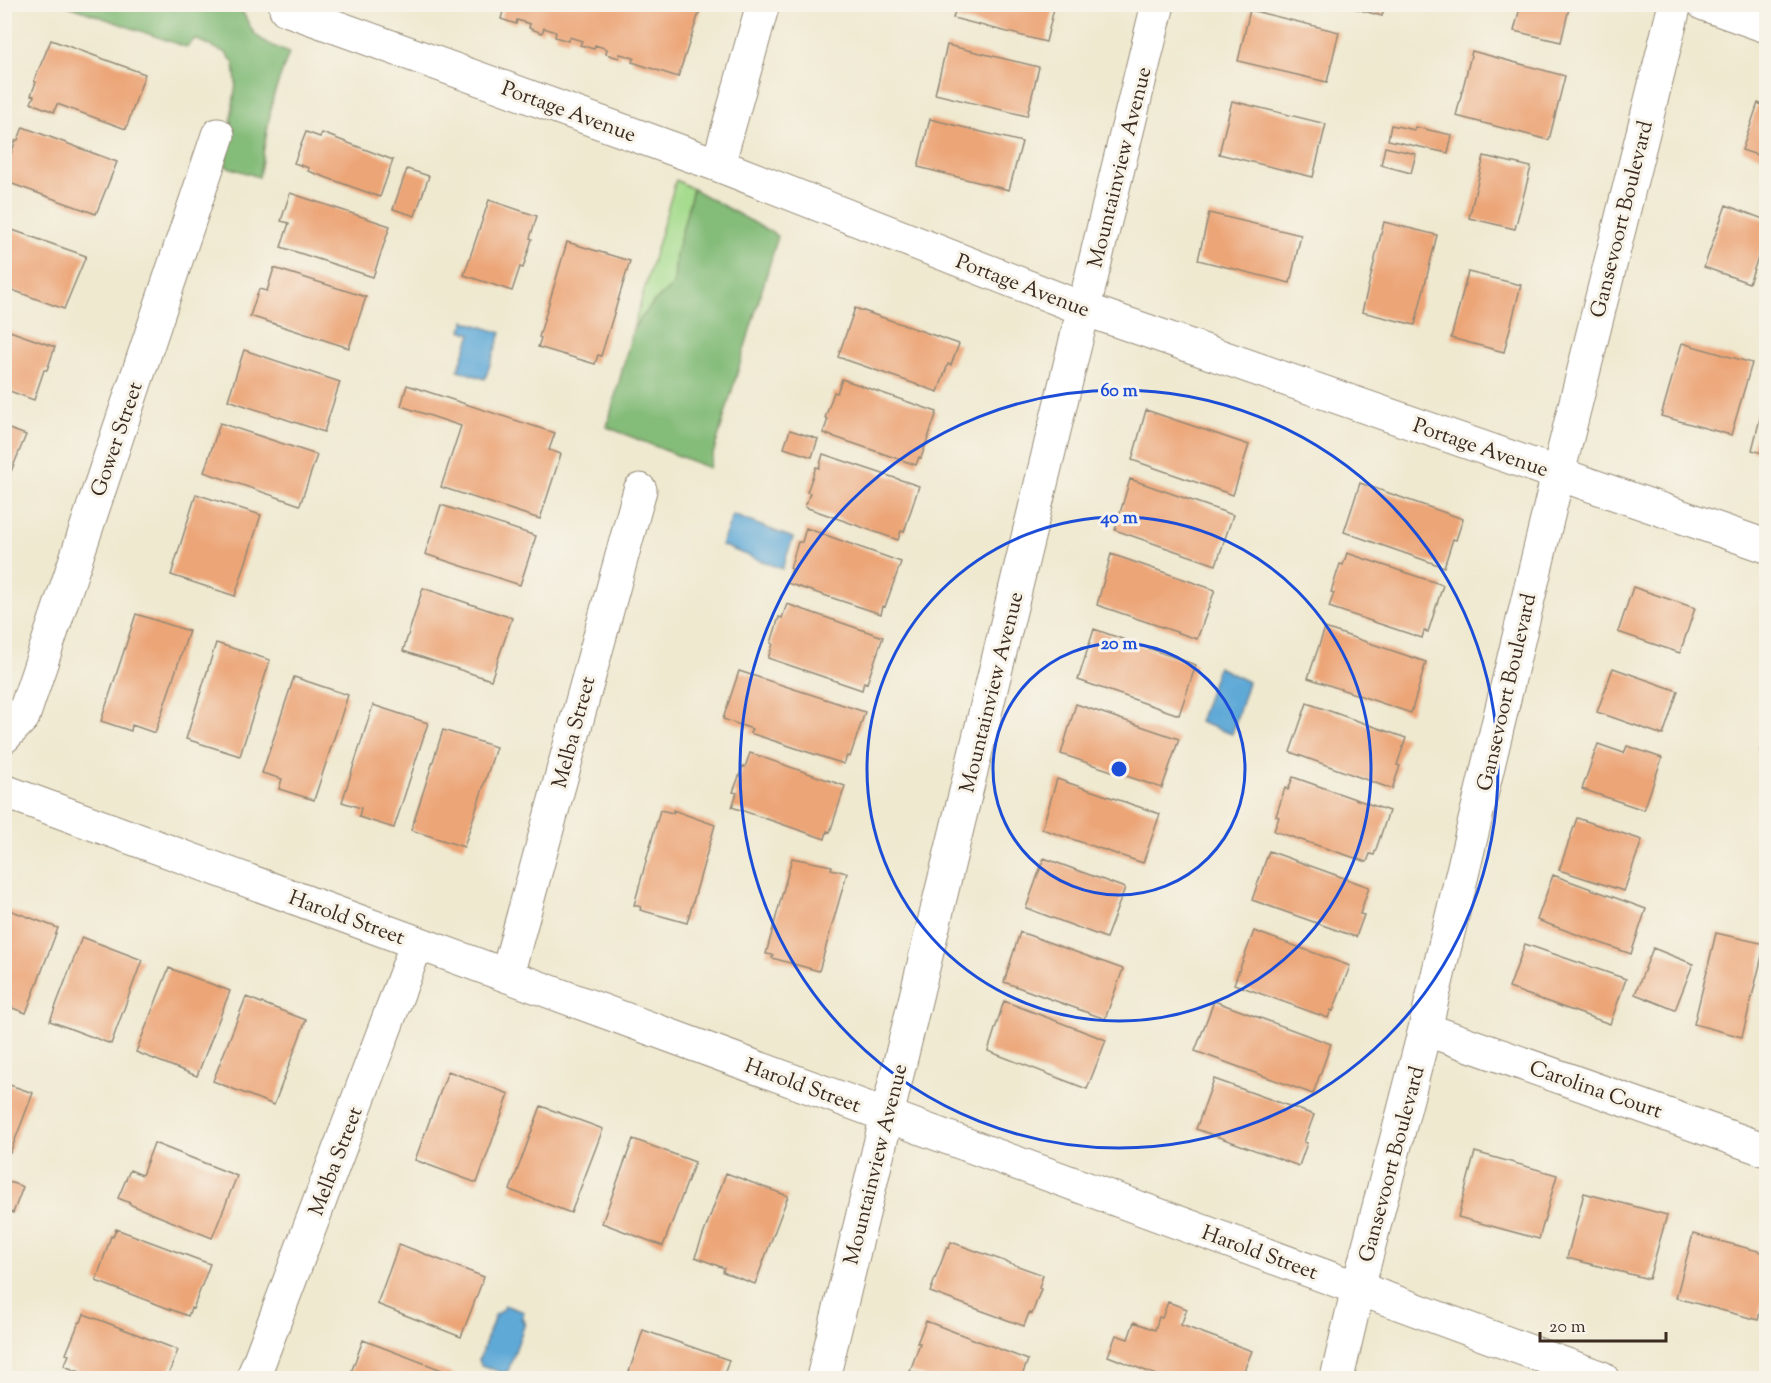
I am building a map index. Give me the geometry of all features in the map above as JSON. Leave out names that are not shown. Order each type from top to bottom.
[{"type":"street","points":[[718,165],[763,4]]},
{"type":"street","name":"Mountainview Avenue","points":[[823,1378],[1158,4]]},
{"type":"street","name":"Gansevoort Boulevard","points":[[1337,1378],[1425,1029],[1558,474],[1675,4]]},
{"type":"street","points":[[1704,4],[1767,26]]},
{"type":"street","name":"Portage Avenue","points":[[286,7],[718,165],[1084,309],[1767,546]]},
{"type":"street","name":"Gower Street","points":[[4,737],[22,717],[218,135]]},
{"type":"street","name":"Melba Street","points":[[507,975],[639,490]]},
{"type":"street","name":"Harold Street","points":[[4,791],[1602,1378]]},
{"type":"street","name":"Melba Street","points":[[253,1378],[417,943]]},
{"type":"street","name":"Carolina Court","points":[[1425,1029],[1767,1150]]},
{"type":"green space","points":[[231,4],[243,13],[258,37],[289,53],[273,97],[259,177],[225,166],[236,83],[234,63],[226,53],[195,39],[186,47],[66,5]]},
{"type":"green space","points":[[676,180],[693,189],[676,254],[674,284],[653,303],[633,329]]},
{"type":"green space","points":[[693,189],[778,236],[709,468],[607,427],[633,329],[653,303],[674,284],[676,254]]},
{"type":"water","points":[[465,321],[501,333],[485,379],[458,370],[471,334],[461,330]]},
{"type":"water","points":[[733,515],[793,538],[782,569],[721,545]]},
{"type":"water","points":[[1218,667],[1248,682],[1232,734],[1199,722]]},
{"type":"water","points":[[504,1305],[524,1312],[521,1319],[524,1319],[525,1323],[508,1371],[503,1373],[481,1365],[479,1360],[496,1313],[499,1314],[500,1310],[502,1311]]},
{"type":"building","points":[[505,4],[702,4],[678,77],[632,62],[634,58],[620,54],[619,58],[606,54],[607,49],[595,45],[594,49],[580,45],[582,41],[569,37],[568,41],[555,37],[556,32],[544,28],[542,33],[529,28],[530,24],[517,20],[516,24],[501,19]]},
{"type":"building","points":[[957,4],[1055,4],[1046,42],[953,18]]},
{"type":"building","points":[[1339,4],[1385,4],[1382,16]]},
{"type":"building","points":[[1521,4],[1570,4],[1561,42],[1514,31]]},
{"type":"building","points":[[1250,10],[1339,32],[1327,82],[1238,61]]},
{"type":"building","points":[[51,40],[145,74],[126,129],[57,104],[54,112],[31,103],[34,96],[31,95],[36,82],[34,81]]},
{"type":"building","points":[[947,45],[1039,67],[1027,116],[935,94]]},
{"type":"building","points":[[1472,51],[1565,76],[1549,140],[1456,116]]},
{"type":"building","points":[[1232,101],[1326,124],[1313,177],[1219,154]]},
{"type":"building","points":[[1758,103],[1766,106],[1766,158],[1742,150]]},
{"type":"building","points":[[930,119],[1022,142],[1009,190],[918,167]]},
{"type":"building","points":[[1391,125],[1415,130],[1415,127],[1452,135],[1448,153],[1388,140]]},
{"type":"building","points":[[23,127],[117,162],[96,214],[4,181],[8,168],[6,167]]},
{"type":"building","points":[[306,132],[320,137],[322,133],[393,160],[380,197],[308,171],[309,168],[294,163]]},
{"type":"building","points":[[1385,147],[1416,154],[1411,173],[1381,165]]},
{"type":"building","points":[[1484,156],[1531,167],[1515,229],[1469,218]]},
{"type":"building","points":[[407,169],[429,176],[415,216],[393,209]]},
{"type":"building","points":[[290,193],[390,226],[373,277],[281,247],[289,223],[281,221]]},
{"type":"building","points":[[489,200],[537,216],[523,268],[520,267],[512,291],[464,275]]},
{"type":"building","points":[[1726,205],[1766,220],[1766,235],[1749,283],[1704,267]]},
{"type":"building","points":[[1209,213],[1301,235],[1290,283],[1198,260]]},
{"type":"building","points":[[1384,222],[1437,235],[1415,325],[1362,312]]},
{"type":"building","points":[[4,227],[86,256],[64,309],[4,287]]},
{"type":"building","points":[[567,242],[630,261],[601,356],[598,355],[595,364],[538,347]]},
{"type":"building","points":[[274,268],[366,297],[349,348],[250,316],[259,289],[267,291]]},
{"type":"building","points":[[1468,272],[1521,285],[1504,352],[1451,338]]},
{"type":"building","points":[[855,308],[959,344],[951,365],[948,364],[938,392],[838,357]]},
{"type":"building","points":[[4,329],[55,347],[34,400],[4,389]]},
{"type":"building","points":[[1682,343],[1752,363],[1731,435],[1661,416]]},
{"type":"building","points":[[244,350],[340,382],[324,432],[228,400]]},
{"type":"building","points":[[842,379],[937,412],[921,458],[919,457],[916,465],[823,433],[828,419],[825,418],[834,392],[837,393]]},
{"type":"building","points":[[407,385],[555,433],[549,450],[561,454],[540,519],[441,487],[461,426],[401,406]]},
{"type":"building","points":[[1766,395],[1766,454],[1752,450]]},
{"type":"building","points":[[1146,410],[1249,445],[1233,495],[1132,460]]},
{"type":"building","points":[[220,423],[317,455],[300,505],[204,472]]},
{"type":"building","points":[[4,427],[26,435],[5,486],[4,486]]},
{"type":"building","points":[[790,430],[818,439],[812,457],[784,448]]},
{"type":"building","points":[[823,454],[919,486],[904,532],[901,531],[898,540],[805,507],[810,493],[807,492]]},
{"type":"building","points":[[1130,479],[1233,515],[1216,565],[1115,530]]},
{"type":"building","points":[[1360,483],[1463,519],[1456,540],[1453,539],[1444,567],[1344,532]]},
{"type":"building","points":[[196,494],[261,515],[235,596],[171,575]]},
{"type":"building","points":[[441,505],[536,536],[520,585],[425,554]]},
{"type":"building","points":[[806,528],[901,562],[881,614],[787,583],[798,542],[802,542]]},
{"type":"building","points":[[1347,553],[1443,585],[1428,632],[1424,631],[1422,638],[1329,607],[1340,564],[1343,565]]},
{"type":"building","points":[[1111,554],[1215,590],[1197,639],[1097,605]]},
{"type":"building","points":[[1633,587],[1695,608],[1680,653],[1618,632]]},
{"type":"building","points":[[423,588],[512,618],[491,680],[403,651]]},
{"type":"building","points":[[787,604],[883,637],[867,683],[864,682],[862,690],[768,658],[779,617],[782,618]]},
{"type":"building","points":[[136,614],[189,631],[155,733],[132,725],[131,731],[101,721]]},
{"type":"building","points":[[1325,628],[1426,662],[1411,713],[1308,678]]},
{"type":"building","points":[[1094,629],[1196,665],[1179,715],[1078,680]]},
{"type":"building","points":[[216,643],[270,660],[240,756],[186,739]]},
{"type":"building","points":[[1613,668],[1678,691],[1663,735],[1597,712]]},
{"type":"building","points":[[739,671],[865,712],[850,757],[847,756],[844,764],[750,733],[752,729],[723,719]]},
{"type":"building","points":[[294,677],[348,695],[314,800],[279,789],[282,779],[262,773]]},
{"type":"building","points":[[1307,703],[1406,738],[1392,789],[1290,752]]},
{"type":"building","points":[[1076,704],[1179,739],[1162,788],[1061,754]]},
{"type":"building","points":[[373,705],[428,723],[394,828],[359,817],[361,808],[342,802]]},
{"type":"building","points":[[1766,729],[1766,756],[1760,754]]},
{"type":"building","points":[[443,730],[496,747],[464,847],[411,830]]},
{"type":"building","points":[[1598,744],[1624,753],[1627,746],[1662,758],[1644,810],[1582,789]]},
{"type":"building","points":[[750,753],[845,786],[830,832],[827,831],[825,839],[732,807],[737,793],[733,792]]},
{"type":"building","points":[[1293,777],[1389,811],[1374,855],[1370,854],[1367,862],[1274,831],[1285,788],[1288,790]]},
{"type":"building","points":[[1057,779],[1160,814],[1143,863],[1042,829]]},
{"type":"building","points":[[660,810],[673,813],[673,810],[715,825],[687,923],[640,910],[641,907],[634,905]]},
{"type":"building","points":[[1577,818],[1642,840],[1624,891],[1559,870]]},
{"type":"building","points":[[1269,851],[1369,887],[1360,914],[1364,915],[1356,937],[1252,900]]},
{"type":"building","points":[[792,858],[832,866],[831,869],[847,873],[819,971],[772,958],[773,955],[766,954]]},
{"type":"building","points":[[1044,858],[1125,888],[1106,938],[1026,908]]},
{"type":"building","points":[[1553,875],[1646,909],[1631,954],[1537,920]]},
{"type":"building","points":[[4,908],[58,928],[26,1013],[4,1005]]},
{"type":"building","points":[[1254,931],[1350,966],[1333,1011],[1331,1010],[1328,1018],[1234,984]]},
{"type":"building","points":[[1020,932],[1123,969],[1105,1019],[1004,982]]},
{"type":"building","points":[[1716,933],[1765,944],[1742,1037],[1694,1024]]},
{"type":"building","points":[[82,937],[142,960],[111,1044],[50,1021]]},
{"type":"building","points":[[1525,944],[1626,979],[1610,1024],[1509,988]]},
{"type":"building","points":[[1653,948],[1693,964],[1675,1010],[1635,994]]},
{"type":"building","points":[[169,968],[230,991],[197,1076],[136,1052]]},
{"type":"building","points":[[246,997],[306,1020],[274,1105],[213,1081]]},
{"type":"building","points":[[1004,1001],[1106,1040],[1087,1089],[988,1051]]},
{"type":"building","points":[[1214,1001],[1331,1044],[1313,1094],[1195,1051]]},
{"type":"building","points":[[448,1071],[509,1094],[477,1183],[415,1160]]},
{"type":"building","points":[[1214,1079],[1314,1115],[1304,1142],[1307,1143],[1299,1166],[1196,1129]]},
{"type":"building","points":[[4,1083],[33,1093],[10,1153],[4,1151]]},
{"type":"building","points":[[541,1106],[603,1129],[571,1213],[510,1190]]},
{"type":"building","points":[[633,1139],[695,1162],[663,1246],[602,1223]]},
{"type":"building","points":[[154,1143],[237,1176],[212,1238],[118,1198],[130,1170],[142,1175]]},
{"type":"building","points":[[1475,1152],[1557,1175],[1539,1239],[1458,1217]]},
{"type":"building","points":[[726,1173],[788,1196],[755,1284],[723,1272],[724,1268],[695,1257]]},
{"type":"building","points":[[4,1180],[23,1187],[13,1213],[4,1210]]},
{"type":"building","points":[[1584,1193],[1667,1215],[1649,1279],[1567,1258]]},
{"type":"building","points":[[116,1229],[210,1264],[193,1309],[191,1308],[188,1316],[96,1281],[111,1236],[113,1237]]},
{"type":"building","points":[[1693,1234],[1766,1253],[1766,1288],[1758,1320],[1676,1298]]},
{"type":"building","points":[[951,1242],[1043,1275],[1039,1288],[1041,1289],[1032,1314],[1029,1313],[1024,1326],[930,1292]]},
{"type":"building","points":[[399,1244],[484,1277],[461,1337],[377,1304]]},
{"type":"building","points":[[1168,1302],[1187,1309],[1181,1325],[1252,1351],[1241,1378],[1164,1378],[1108,1356],[1116,1335],[1128,1339],[1134,1322],[1155,1330],[1159,1317],[1162,1318]]},
{"type":"building","points":[[84,1314],[178,1350],[167,1378],[96,1378],[64,1366],[69,1355],[66,1354]]},
{"type":"building","points":[[926,1321],[1028,1360],[1021,1378],[930,1378],[910,1371],[920,1343],[917,1343]]},
{"type":"building","points":[[643,1330],[729,1360],[723,1378],[627,1378]]},
{"type":"building","points":[[363,1340],[463,1378],[349,1378]]}]
